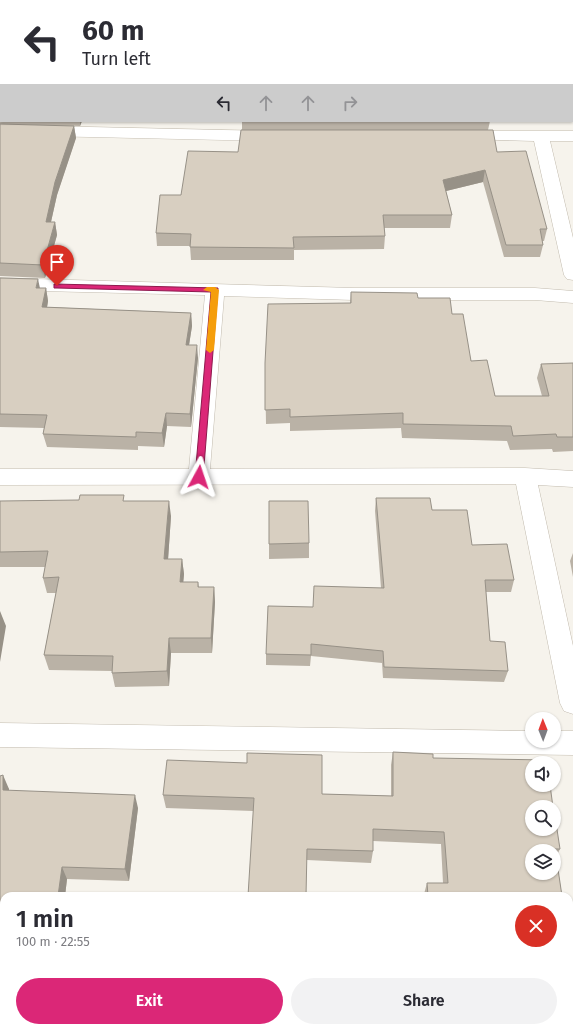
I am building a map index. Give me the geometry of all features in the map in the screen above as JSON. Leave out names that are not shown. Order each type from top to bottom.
[{"type":"street","points":[[0,130],[286,136]]},
{"type":"street","points":[[453,136],[573,136]]},
{"type":"street","points":[[541,136],[573,275]]},
{"type":"street","points":[[0,284],[354,294],[535,294],[573,297]]},
{"type":"street","points":[[199,477],[215,290]]},
{"type":"street","points":[[525,476],[573,703]]},
{"type":"street","points":[[0,477],[525,476],[573,479]]},
{"type":"street","points":[[0,735],[573,743]]},
{"type":"building","points":[[0,124],[74,126],[55,182],[46,222],[55,222],[43,265],[0,263]]},
{"type":"building","points":[[241,130],[493,130],[497,152],[526,151],[547,229],[540,229],[543,245],[506,245],[485,170],[443,180],[452,215],[383,215],[385,236],[293,237],[294,248],[190,247],[191,234],[156,233],[160,195],[181,195],[188,151],[238,152]]},
{"type":"building","points":[[0,278],[38,279],[36,288],[46,288],[42,307],[191,313],[186,345],[197,345],[190,414],[166,413],[162,433],[136,432],[136,437],[43,434],[47,415],[0,414]]},
{"type":"building","points":[[351,292],[417,293],[418,298],[450,298],[452,314],[463,314],[471,361],[487,360],[495,396],[549,396],[541,364],[573,363],[573,437],[557,437],[556,434],[513,436],[511,426],[403,424],[403,413],[290,417],[290,409],[265,410],[265,363],[268,304],[351,303]]},
{"type":"building","points":[[80,495],[124,495],[123,501],[169,501],[164,559],[182,559],[180,582],[198,582],[198,587],[214,587],[211,638],[169,638],[167,671],[112,673],[113,656],[44,655],[59,577],[43,578],[48,551],[0,552],[0,501],[79,500]]},
{"type":"building","points":[[376,498],[430,498],[432,510],[467,510],[472,545],[507,544],[514,580],[485,580],[490,641],[505,642],[508,671],[384,667],[383,651],[311,644],[311,655],[266,654],[268,606],[313,607],[314,586],[384,588]]},
{"type":"building","points":[[269,501],[308,501],[309,543],[269,544]]},
{"type":"building","points":[[393,752],[433,754],[433,758],[525,760],[525,792],[551,792],[552,800],[525,800],[525,836],[558,836],[559,844],[525,844],[525,880],[560,880],[561,892],[428,892],[427,883],[448,883],[444,832],[373,829],[373,851],[307,849],[306,892],[248,892],[254,798],[163,795],[167,760],[247,763],[247,753],[322,755],[322,794],[393,796]]},
{"type":"building","points":[[3,775],[3,790],[135,795],[125,869],[62,867],[59,892],[0,892],[0,776]]},
{"type":"slow traffic","points":[[207,290],[215,290],[210,350]]},
{"type":"route","points":[[57,286],[215,290],[199,477]]}]
